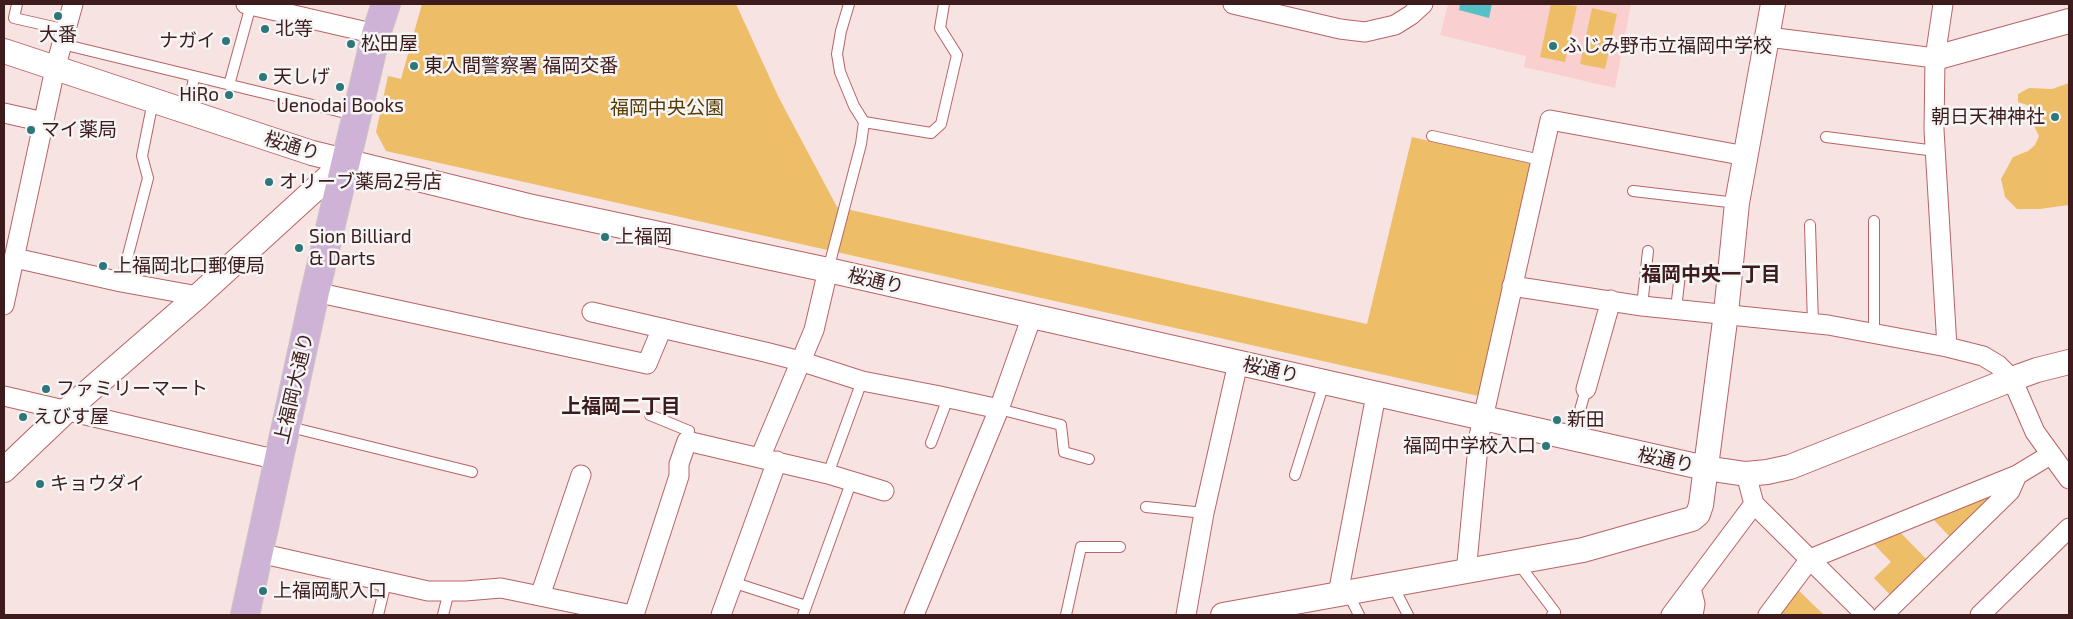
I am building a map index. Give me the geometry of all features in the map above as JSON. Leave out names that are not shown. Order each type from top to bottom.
[{"type":"main road","name":"上福岡大通り","points":[[245,615],[315,292],[376,34],[386,4]]},
{"type":"street","points":[[4,305],[55,69],[73,4]]},
{"type":"street","points":[[248,4],[376,34]]},
{"type":"street","points":[[1233,4],[1359,32],[1380,30],[1394,25],[1411,15],[1423,4]]},
{"type":"street","points":[[1229,615],[1277,611],[1343,593],[1466,573],[1583,550],[1692,519],[1698,514],[1701,505],[1726,313],[1738,203],[1768,37],[1772,4]]},
{"type":"street","points":[[1943,4],[1935,58],[1934,130],[1947,346]]},
{"type":"street","points":[[1768,37],[1935,58],[2069,21]]},
{"type":"street","name":"桜通り","points":[[4,51],[312,153],[528,206],[828,270],[1705,468],[1746,474],[1790,467],[2012,379],[2069,362]]},
{"type":"street","points":[[4,113],[44,122]]},
{"type":"street","points":[[1466,573],[1479,436],[1550,120],[1746,156]]},
{"type":"street","points":[[4,470],[68,410],[198,296],[346,161]]},
{"type":"street","points":[[15,258],[121,282],[198,296]]},
{"type":"street","points":[[721,615],[800,361],[814,330],[828,270]]},
{"type":"street","points":[[1512,286],[1642,306],[1726,313],[1813,324],[1947,346],[1983,356],[1998,365],[2012,379],[2035,432],[2050,455],[2067,474]]},
{"type":"street","points":[[315,292],[647,364],[662,328]]},
{"type":"street","points":[[1586,389],[1611,300]]},
{"type":"street","points":[[592,312],[800,361],[862,381],[999,410]]},
{"type":"street","points":[[914,615],[999,410],[1032,316]]},
{"type":"street","points":[[1186,615],[1204,513],[1238,363]]},
{"type":"street","points":[[1343,593],[1376,395]]},
{"type":"street","points":[[4,396],[278,460]]},
{"type":"street","points":[[259,553],[428,591],[501,588],[540,596],[563,608],[633,615],[680,476],[679,464],[687,441],[852,480],[884,491]]},
{"type":"street","points":[[1768,615],[1810,559],[2016,475],[2050,455]]},
{"type":"street","points":[[1746,474],[1754,504],[1866,615]]},
{"type":"street","points":[[540,596],[581,475]]},
{"type":"street","points":[[1882,615],[2010,491],[2016,475]]},
{"type":"street","points":[[1671,615],[1754,504]]},
{"type":"street","points":[[1980,615],[2069,528]]},
{"type":"street","points":[[1691,588],[1695,604],[1693,615]]},
{"type":"lane","points":[[17,4],[14,18],[64,37],[194,76],[358,116]]},
{"type":"lane","points":[[229,85],[248,4]]},
{"type":"lane","points":[[828,270],[861,144],[864,122],[854,106],[840,72],[837,54],[849,4]]},
{"type":"lane","points":[[864,122],[931,133],[941,124],[957,55],[940,28],[944,4]]},
{"type":"lane","points":[[188,112],[194,76]]},
{"type":"lane","points":[[121,282],[148,178],[142,156],[153,101]]},
{"type":"lane","points":[[1432,136],[1541,160]]},
{"type":"lane","points":[[1826,138],[1936,151]]},
{"type":"lane","points":[[1633,191],[1738,203]]},
{"type":"lane","points":[[1874,221],[1874,334]]},
{"type":"lane","points":[[1810,224],[1813,324]]},
{"type":"lane","points":[[1642,306],[1648,251]]},
{"type":"lane","points":[[1676,309],[1680,274]]},
{"type":"lane","points":[[828,474],[862,381]]},
{"type":"lane","points":[[1294,475],[1324,383]]},
{"type":"lane","points":[[1576,424],[1586,389]]},
{"type":"lane","points":[[931,443],[948,398]]},
{"type":"lane","points":[[999,410],[1061,425],[1064,452],[1089,459]]},
{"type":"lane","points":[[650,415],[689,431],[687,441]]},
{"type":"lane","points":[[285,426],[472,472]]},
{"type":"lane","points":[[732,582],[805,611],[852,480]]},
{"type":"lane","points":[[1146,507],[1204,513]]},
{"type":"lane","points":[[1066,615],[1081,547],[1120,546]]},
{"type":"lane","points":[[1518,563],[1556,612],[1552,615]]},
{"type":"lane","points":[[378,615],[386,582]]},
{"type":"lane","points":[[1392,584],[1408,615]]},
{"type":"lane","points":[[443,615],[450,591]]},
{"type":"lane","points":[[1343,593],[1359,615]]},
{"type":"shaded area","name":"ふじみ野市立福岡中学校","points":[[1448,4],[1631,4],[1615,88],[1524,67],[1526,56],[1440,35]]},
{"type":"green space","name":"福岡中央公園","points":[[422,4],[736,4],[779,98],[837,207],[1367,324],[1412,137],[1532,164],[1483,397],[386,151],[376,132],[388,76],[401,79]]},
{"type":"green space","points":[[1551,4],[1577,6],[1565,62],[1540,57]]},
{"type":"green space","points":[[1592,8],[1617,14],[1605,69],[1580,64]]},
{"type":"green space","points":[[2069,83],[2069,205],[2040,209],[2017,209],[2005,197],[2001,179],[2013,157],[2028,151],[2035,145],[2039,136],[2033,124],[2030,106],[2018,102],[2018,94],[2029,88],[2052,89]]},
{"type":"green space","points":[[2001,487],[1952,539],[1929,515]]},
{"type":"green space","points":[[1896,528],[1929,562],[1892,597],[1874,578],[1891,562],[1869,539]]},
{"type":"green space","points":[[1795,587],[1824,615],[1775,615]]},
{"type":"water","points":[[1460,4],[1492,4],[1489,18],[1459,10]]},
{"type":"place","name":"大番","points":[[58,16]]},
{"type":"place","name":"北等","points":[[265,29]]},
{"type":"place","name":"ナガイ","points":[[226,41]]},
{"type":"place","name":"松田屋","points":[[351,44]]},
{"type":"place","name":"ふじみ野市立福岡中学校","points":[[1553,46]]},
{"type":"place","name":"東入間警察署 福岡交番","points":[[414,66]]},
{"type":"place","name":"天しげ","points":[[263,77]]},
{"type":"place","name":"Uenodai Books","points":[[340,87]]},
{"type":"place","name":"HiRo","points":[[229,95]]},
{"type":"place","name":"朝日天神神社","points":[[2055,117]]},
{"type":"place","name":"マイ薬局","points":[[31,130]]},
{"type":"place","name":"オリーブ薬局2号店","points":[[269,182]]},
{"type":"place","name":"上福岡","points":[[605,237]]},
{"type":"place","name":"Sion Billiard & Darts","points":[[299,248]]},
{"type":"place","name":"上福岡北口郵便局","points":[[103,266]]},
{"type":"place","name":"ファミリーマート","points":[[46,389]]},
{"type":"place","name":"えびす屋","points":[[23,417]]},
{"type":"place","name":"新田","points":[[1557,420]]},
{"type":"place","name":"福岡中学校入口","points":[[1546,446]]},
{"type":"place","name":"キョウダイ","points":[[40,484]]},
{"type":"place","name":"上福岡駅入口","points":[[263,591]]},
{"type":"district","name":"福岡中央一丁目","points":[[1711,274]]},
{"type":"district","name":"上福岡二丁目","points":[[621,406]]}]
